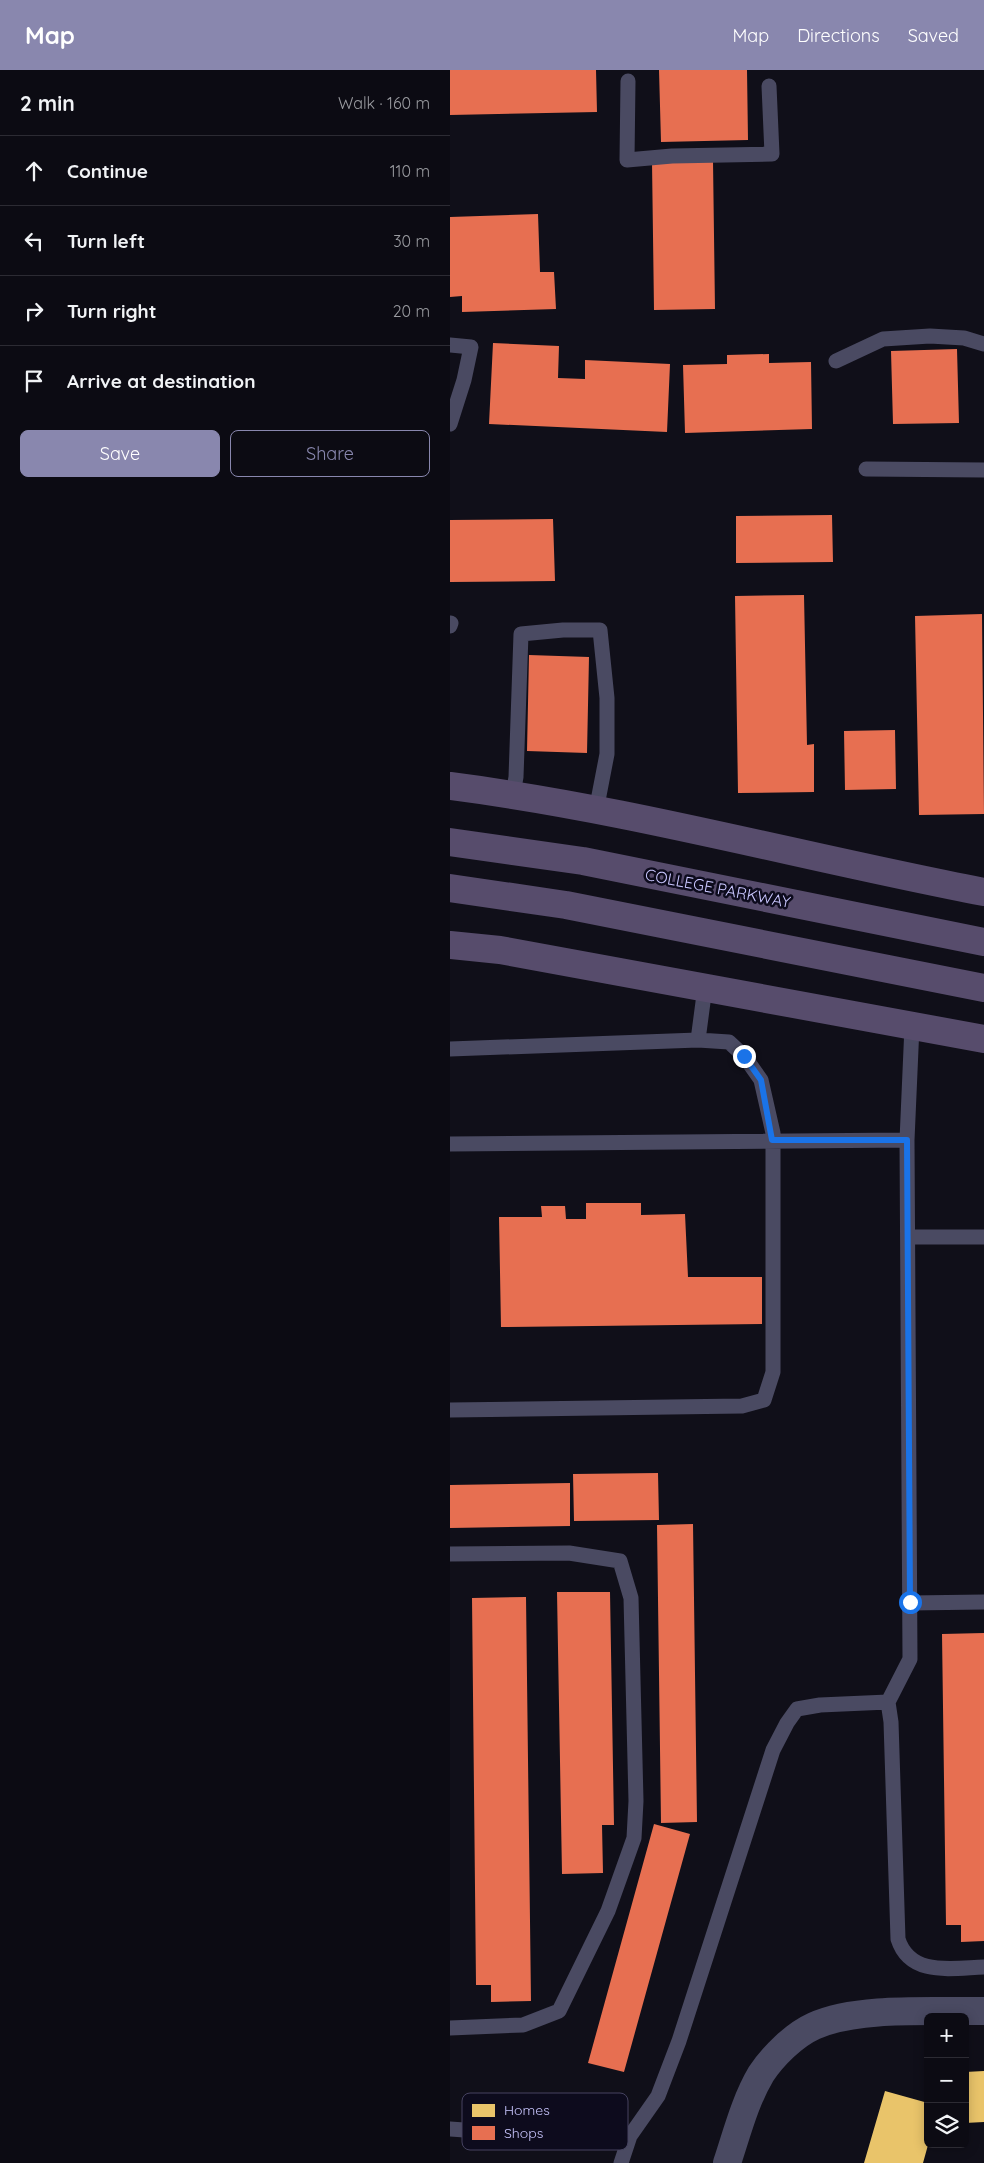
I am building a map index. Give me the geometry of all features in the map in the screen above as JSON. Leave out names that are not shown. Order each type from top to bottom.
[{"type":"main road","points":[[450,786],[513,794],[984,892]]},
{"type":"main road","name":"COLLEGE PARKWAY","points":[[450,842],[583,861],[984,942]]},
{"type":"main road","points":[[450,888],[566,905],[984,988]]},
{"type":"main road","points":[[450,945],[500,950],[984,1039]]},
{"type":"street","points":[[727,2163],[748,2101],[762,2073],[784,2047],[813,2026],[847,2015],[914,2012],[984,2012]]},
{"type":"lane","points":[[628,81],[627,160],[672,156],[772,154],[768,86]]},
{"type":"lane","points":[[836,362],[883,340],[930,336],[964,338],[984,344]]},
{"type":"lane","points":[[450,345],[471,347],[464,380],[450,424]]},
{"type":"lane","points":[[866,469],[984,470]]},
{"type":"lane","points":[[513,794],[516,777],[521,634],[563,630],[600,630],[607,698],[607,754],[596,811]]},
{"type":"lane","points":[[698,1040],[705,987]]},
{"type":"lane","points":[[912,1026],[907,1140],[910,1659],[888,1702],[891,1722],[898,1939],[902,1952],[924,1967],[984,1967]]},
{"type":"lane","points":[[450,1050],[698,1040],[729,1042],[744,1056],[761,1080],[772,1140],[772,1372],[764,1400],[742,1406],[450,1410]]},
{"type":"lane","points":[[450,1144],[907,1140]]},
{"type":"lane","points":[[908,1237],[984,1237]]},
{"type":"lane","points":[[450,1554],[569,1553],[620,1560],[631,1598],[636,1801],[634,1838],[611,1902],[560,2011],[523,2025],[450,2028]]},
{"type":"lane","points":[[910,1602],[984,1602]]},
{"type":"lane","points":[[628,2142],[630,2136],[658,2096],[679,2041],[772,1750],[786,1723],[797,1710],[820,1705],[888,1702]]},
{"type":"lane","points":[[621,2163],[625,2150]]},
{"type":"building: Homes","points":[[984,2071],[984,2122],[969,2123],[969,2072]]},
{"type":"building: Homes","points":[[885,2091],[924,2102],[924,2148],[927,2148],[923,2163],[864,2163]]},
{"type":"building: Shops","points":[[450,70],[596,70],[597,112],[450,115]]},
{"type":"building: Shops","points":[[659,70],[747,70],[748,140],[661,142]]},
{"type":"building: Shops","points":[[713,161],[715,309],[654,310],[652,162]]},
{"type":"building: Shops","points":[[538,214],[540,272],[554,272],[556,309],[462,312],[462,296],[450,297],[450,217]]},
{"type":"building: Shops","points":[[493,343],[559,346],[558,378],[585,379],[585,360],[670,364],[667,432],[489,424]]},
{"type":"building: Shops","points":[[957,349],[959,423],[893,424],[891,351]]},
{"type":"building: Shops","points":[[769,354],[769,363],[811,362],[812,429],[685,433],[683,365],[727,364],[727,355]]},
{"type":"building: Shops","points":[[832,515],[833,562],[736,563],[736,516]]},
{"type":"building: Shops","points":[[553,519],[555,581],[450,582],[450,520]]},
{"type":"building: Shops","points":[[804,595],[807,745],[814,744],[814,792],[738,793],[735,596]]},
{"type":"building: Shops","points":[[982,614],[984,814],[919,815],[915,616]]},
{"type":"building: Shops","points":[[529,655],[589,657],[587,753],[527,751]]},
{"type":"building: Shops","points":[[895,730],[896,789],[845,790],[844,731]]},
{"type":"building: Shops","points":[[586,1203],[641,1203],[641,1215],[685,1214],[688,1277],[762,1277],[762,1324],[501,1327],[499,1217],[542,1217],[541,1206],[565,1206],[566,1219],[586,1219]]},
{"type":"building: Shops","points":[[658,1473],[659,1520],[574,1521],[573,1474]]},
{"type":"building: Shops","points":[[570,1483],[570,1526],[450,1528],[450,1485]]},
{"type":"building: Shops","points":[[693,1524],[697,1822],[661,1823],[657,1525]]},
{"type":"building: Shops","points":[[557,1592],[610,1592],[614,1825],[602,1825],[603,1873],[562,1874]]},
{"type":"building: Shops","points":[[526,1597],[531,2001],[491,2002],[491,1985],[476,1985],[472,1598]]},
{"type":"building: Shops","points":[[984,1633],[984,1941],[961,1942],[961,1925],[946,1925],[942,1634]]},
{"type":"building: Shops","points":[[654,1824],[690,1834],[624,2072],[588,2063]]},
{"type":"route","points":[[744,1056],[761,1080],[772,1140],[907,1140],[910,1602]]}]
